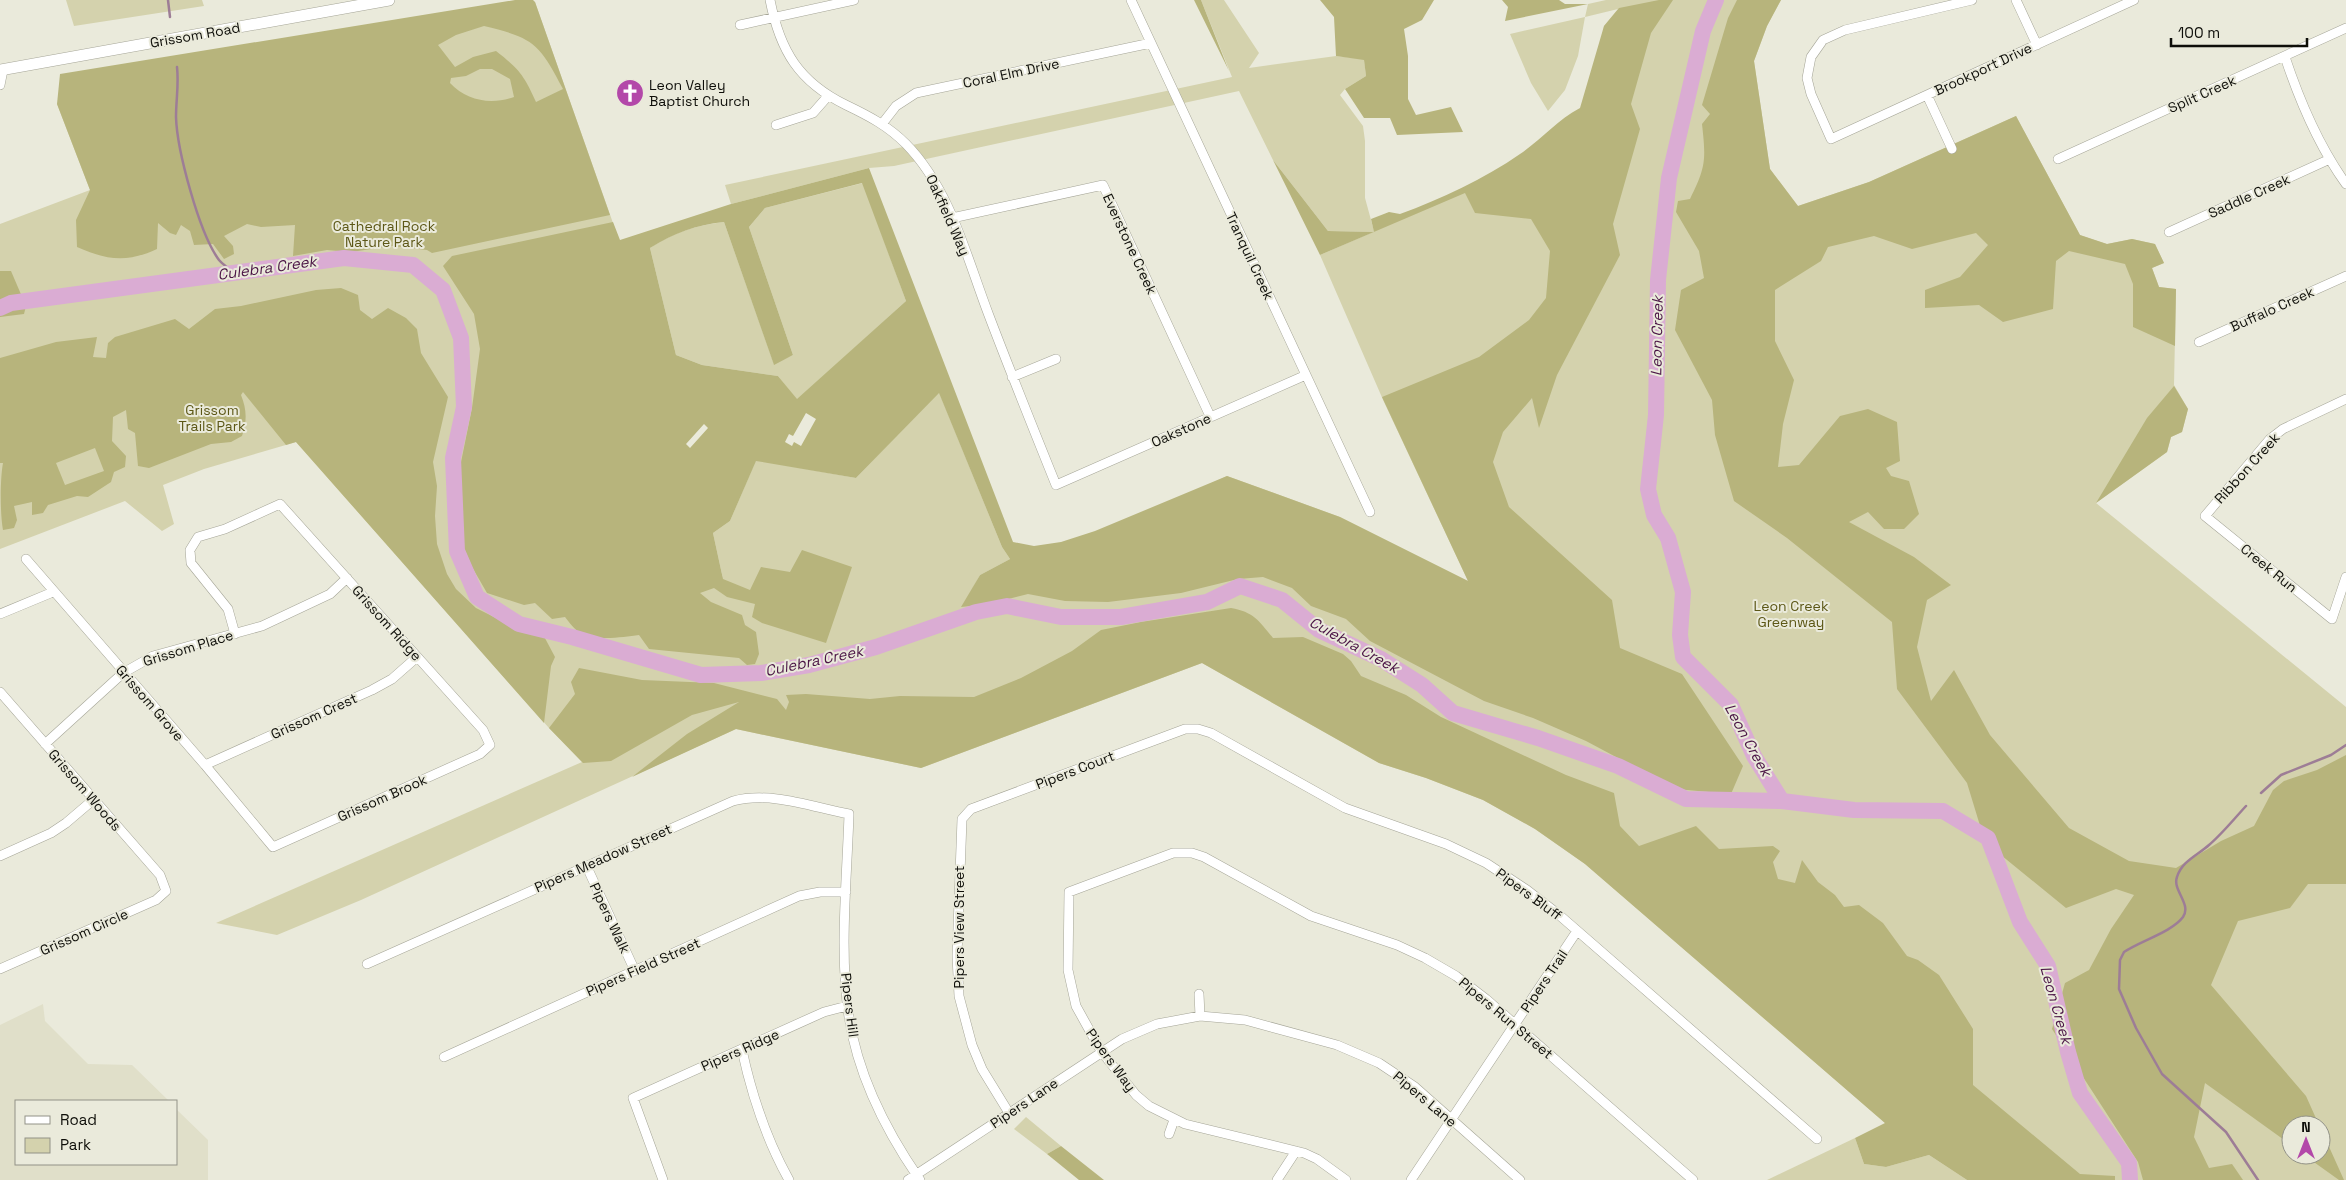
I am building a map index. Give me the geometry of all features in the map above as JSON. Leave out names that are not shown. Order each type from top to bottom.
[{"type":"main road","name":"Grissom Road","points":[[1,70],[389,0]]},
{"type":"street","name":"Oakfield Way","points":[[770,0],[786,53],[809,81],[828,96],[882,124],[905,143],[926,166],[952,218],[1012,377],[1056,486]]},
{"type":"street","points":[[740,25],[854,0]]},
{"type":"street","name":"Tranquil Creek","points":[[1131,0],[1370,512]]},
{"type":"street","name":"Brookport Drive","points":[[1972,0],[1845,30],[1823,40],[1810,57],[1807,78],[1811,94],[1831,139],[2134,0]]},
{"type":"street","points":[[2016,0],[2037,45]]},
{"type":"street","name":"Split Creek","points":[[2058,159],[2346,28]]},
{"type":"street","name":"Coral Elm Drive","points":[[882,124],[896,106],[916,93],[1151,43]]},
{"type":"street","points":[[2285,57],[2299,98],[2316,136],[2346,184]]},
{"type":"street","points":[[0,85],[1,70]]},
{"type":"street","points":[[1927,95],[1952,150]]},
{"type":"street","points":[[776,125],[813,113],[828,96]]},
{"type":"street","name":"Saddle Creek","points":[[2168,232],[2330,159]]},
{"type":"street","name":"Everstone Creek","points":[[952,218],[1103,185],[1210,416]]},
{"type":"street","name":"Buffalo Creek","points":[[2199,342],[2346,276]]},
{"type":"street","points":[[1012,377],[1056,360]]},
{"type":"street","name":"Oakstone","points":[[1056,486],[1306,374]]},
{"type":"street","name":"Ribbon Creek","points":[[2205,516],[2270,439],[2283,429],[2346,399]]},
{"type":"street","name":"Grissom Ridge","points":[[236,634],[228,609],[191,563],[190,550],[198,537],[224,529],[280,504],[483,730],[490,746]]},
{"type":"street","name":"Creek Run","points":[[2205,516],[2332,620],[2346,577]]},
{"type":"street","name":"Grissom Grove","points":[[26,559],[123,673],[205,765],[273,847]]},
{"type":"street","name":"Grissom Place","points":[[45,744],[123,673],[153,656],[262,626],[330,594],[347,578]]},
{"type":"street","points":[[0,614],[53,592]]},
{"type":"street","name":"Grissom Crest","points":[[205,765],[372,690],[392,679],[418,657]]},
{"type":"street","name":"Grissom Woods","points":[[0,692],[160,875],[166,891]]},
{"type":"street","name":"Pipers Court","points":[[962,819],[971,809],[1185,729],[1192,729]]},
{"type":"street","name":"Pipers Bluff","points":[[1192,729],[1211,732],[1345,808],[1446,844],[1486,863],[1527,890],[1577,931],[1817,1139]]},
{"type":"street","name":"Grissom Brook","points":[[273,847],[480,754],[490,746]]},
{"type":"street","name":"Pipers Meadow Street","points":[[367,964],[742,798],[769,798],[849,814]]},
{"type":"street","points":[[0,856],[51,833],[93,800]]},
{"type":"street","name":"Pipers Hill","points":[[849,814],[845,981],[848,1006],[858,1055],[870,1092],[915,1178]]},
{"type":"street","name":"Pipers View Street","points":[[962,819],[957,956],[959,996],[972,1046],[982,1069],[1009,1113]]},
{"type":"street","name":"Pipers Way","points":[[1182,852],[1173,853],[1069,892],[1067,954],[1070,986],[1080,1016],[1101,1051],[1136,1095],[1149,1106],[1174,1120],[1198,1128],[1296,1151],[1317,1159],[1346,1180]]},
{"type":"street","name":"Pipers Run Street","points":[[1182,852],[1204,857],[1311,916],[1397,945],[1425,958],[1456,976],[1693,1180]]},
{"type":"street","name":"Pipers Walk","points":[[586,866],[635,971]]},
{"type":"street","name":"Grissom Circle","points":[[0,969],[156,900],[166,891]]},
{"type":"street","name":"Pipers Field Street","points":[[444,1057],[799,896],[820,892],[846,892]]},
{"type":"street","name":"Pipers Trail","points":[[1411,1180],[1577,931]]},
{"type":"street","points":[[1199,994],[1200,1016]]},
{"type":"street","name":"Pipers Ridge","points":[[663,1180],[633,1098],[824,1012],[848,1006]]},
{"type":"street","name":"Pipers Lane","points":[[915,1178],[1122,1038],[1157,1024],[1200,1016],[1246,1020],[1337,1045],[1379,1062],[1415,1087],[1451,1121],[1520,1180]]},
{"type":"street","points":[[742,1050],[750,1090],[762,1123],[789,1180]]},
{"type":"street","points":[[1169,1134],[1174,1120]]},
{"type":"street","points":[[1277,1180],[1296,1151]]},
{"type":"shaded area","points":[[43,1004],[45,1021],[88,1064],[132,1065],[168,1100],[15,1100],[15,1165],[178,1165],[178,1111],[208,1140],[208,1180],[0,1180],[0,1025]]},
{"type":"green space","points":[[66,0],[202,0],[204,6],[74,26]]},
{"type":"green space","name":"Cathedral Rock Nature Park","points":[[515,0],[533,0],[610,215],[432,253],[427,250],[392,246],[351,252],[327,250],[293,256],[295,225],[261,227],[247,224],[224,236],[233,246],[234,254],[224,259],[213,244],[194,245],[190,231],[181,225],[176,235],[170,233],[158,223],[157,249],[126,258],[98,255],[77,247],[76,220],[90,190],[57,104],[60,74]],"holes":[[[484,26],[514,34],[533,45],[548,61],[563,89],[536,102],[520,73],[496,51],[473,57],[455,67],[438,45],[456,35]],[[480,69],[492,69],[510,79],[514,97],[497,101],[480,100],[464,94],[450,83],[451,78],[466,76]]]},
{"type":"green space","points":[[1194,0],[1201,0],[1229,71]]},
{"type":"green space","name":"Leon Creek Greenway","points":[[1201,0],[1224,0],[1259,53],[1249,68],[1336,56],[1364,59],[1366,76],[1345,89],[1340,95],[1363,126],[1365,141],[1365,198],[1374,231],[1588,139],[1604,26],[1618,9],[1585,17],[1588,4],[1606,0],[1781,0],[1767,26],[1754,61],[1770,169],[1798,206],[1869,182],[2016,116],[2080,235],[2107,244],[2132,239],[2155,244],[2164,263],[2152,268],[2159,287],[2176,289],[2174,385],[2188,409],[2182,432],[2171,437],[2167,452],[2096,503],[2346,707],[2346,1180],[1984,1180],[1885,1123],[1585,864],[1535,829],[1483,800],[1426,778],[1379,763],[1202,663],[921,768],[736,729],[361,900],[277,935],[216,923],[582,762],[549,728],[296,442],[204,469],[163,485],[174,524],[162,531],[125,501],[0,549],[0,224],[90,190],[57,104],[535,2],[619,240],[723,579],[713,533],[730,521],[756,460],[856,478],[939,392],[1002,547],[1010,559],[980,575],[969,595],[1227,476],[1340,517],[1468,581],[1384,402],[1320,255],[1373,232],[1328,231],[1273,160],[1239,91],[894,166],[869,168],[731,204],[725,185],[1232,77]]},
{"type":"green space","points":[[1320,0],[1434,0],[1422,20],[1404,29],[1408,56],[1408,99],[1416,115],[1451,107],[1463,132],[1397,135],[1390,118],[1364,118],[1345,89],[1366,76],[1364,60],[1336,56],[1334,17]]},
{"type":"green space","points":[[1502,0],[1559,0],[1565,4],[1588,4],[1505,21],[1508,7]]},
{"type":"green space","points":[[1659,0],[1673,0],[1651,33],[1631,104],[1640,129],[1613,224],[1620,255],[1557,375],[1539,428],[1532,398],[1503,432],[1493,462],[1509,507],[1612,600],[1620,648],[1682,674],[1743,766],[1731,794],[1676,789],[1586,741],[1533,718],[1484,701],[1370,641],[1346,619],[1311,606],[1292,588],[1263,577],[1238,579],[1181,593],[1108,602],[1065,601],[1028,594],[989,604],[961,607],[980,575],[1010,559],[1002,547],[939,393],[856,478],[756,461],[730,521],[713,533],[723,579],[750,590],[761,567],[790,572],[802,550],[852,567],[826,643],[762,623],[752,617],[755,604],[727,597],[714,588],[700,593],[711,602],[742,615],[745,625],[756,632],[759,654],[755,664],[747,665],[739,658],[649,649],[639,635],[601,638],[585,635],[575,629],[565,617],[552,619],[535,603],[524,605],[487,593],[472,567],[460,539],[459,472],[472,408],[480,349],[474,314],[443,266],[452,256],[613,222],[620,240],[731,204],[869,168],[1013,542],[1034,546],[1061,542],[1095,531],[1227,476],[1340,517],[1468,581],[1382,397],[1479,357],[1529,320],[1546,298],[1550,251],[1531,219],[1475,213],[1465,193],[1374,232],[1371,219],[1389,212],[1400,214],[1431,202],[1477,180],[1535,143],[1564,118],[1580,108],[1604,26],[1619,8]],"holes":[[[862,183],[906,301],[797,399],[778,376],[702,365],[676,355],[650,248],[686,230],[724,222],[774,365],[793,355],[749,227],[765,208]],[[806,413],[816,419],[801,446],[794,442],[792,446],[785,442],[789,434],[793,436]],[[704,424],[708,428],[690,448],[686,444]]]},
{"type":"green space","points":[[1737,0],[1781,0],[1767,26],[1754,61],[1770,169],[1798,206],[1869,182],[2016,116],[2080,235],[2107,244],[2132,239],[2155,244],[2164,263],[2152,268],[2159,287],[2176,289],[2175,346],[2133,327],[2133,284],[2125,264],[2069,251],[2056,261],[2053,309],[2003,322],[1979,305],[1925,308],[1925,290],[1960,277],[1988,245],[1976,233],[1912,249],[1874,236],[1828,247],[1821,261],[1775,290],[1775,341],[1794,380],[1783,424],[1778,467],[1799,465],[1840,416],[1868,409],[1897,422],[1900,461],[1886,468],[1891,476],[1909,481],[1919,514],[1904,529],[1884,529],[1868,512],[1849,522],[1914,557],[1951,585],[1927,600],[1917,647],[1931,701],[1954,670],[1990,735],[2069,828],[2129,861],[2176,868],[2221,841],[2254,826],[2273,790],[2284,781],[2317,770],[2346,755],[2346,884],[2308,884],[2290,908],[2238,921],[2211,985],[2306,1096],[2315,1115],[2281,1115],[2281,1138],[2205,1083],[2194,1137],[2209,1168],[2232,1164],[2243,1180],[2143,1180],[2138,1162],[2052,1029],[2065,983],[2089,970],[2111,929],[2134,895],[2116,889],[2066,908],[1985,842],[1967,783],[1897,689],[1892,622],[1787,538],[1734,501],[1715,435],[1712,400],[1675,330],[1681,290],[1704,278],[1699,251],[1676,212],[1678,201],[1690,199],[1702,171],[1704,146],[1702,124],[1710,114],[1702,105],[1728,18]]},
{"type":"green space","points":[[1585,17],[1578,56],[1565,90],[1548,111],[1531,83],[1510,34]]},
{"type":"green space","points":[[1273,160],[1328,231],[1374,232],[1320,255]]},
{"type":"green space","points":[[863,183],[906,301],[797,400],[778,376],[702,365],[676,355],[650,248],[685,230],[724,222],[774,364],[793,355],[749,227],[765,208]]},
{"type":"green space","points":[[0,271],[11,271],[26,306],[24,314],[0,317]]},
{"type":"green space","name":"Grissom Trails Park","points":[[341,288],[358,295],[360,310],[372,319],[388,308],[406,318],[417,329],[421,353],[448,397],[433,462],[437,486],[435,516],[437,544],[447,574],[456,589],[476,608],[506,623],[520,622],[538,625],[555,657],[551,666],[544,723],[296,442],[286,445],[243,392],[241,395],[246,416],[242,436],[231,442],[211,444],[149,468],[138,466],[135,433],[128,429],[126,410],[113,417],[112,441],[126,456],[125,467],[114,472],[111,482],[88,497],[77,496],[48,505],[43,513],[32,515],[32,502],[14,506],[17,520],[14,528],[3,530],[1,478],[3,463],[0,463],[0,358],[56,342],[97,337],[93,357],[106,358],[108,343],[115,337],[175,319],[189,329],[215,309],[241,306],[316,290]],"holes":[[[95,448],[104,471],[65,485],[56,463]]]},
{"type":"green space","points":[[2174,386],[2188,409],[2182,432],[2171,437],[2167,452],[2096,503],[2147,418]]},
{"type":"green space","points":[[1231,608],[1251,615],[1260,622],[1273,638],[1303,637],[1343,654],[1351,661],[1361,676],[1406,695],[1441,717],[1566,775],[1614,793],[1620,826],[1639,846],[1696,826],[1719,849],[1773,846],[1780,851],[1773,862],[1778,879],[1795,883],[1802,860],[1818,882],[1835,895],[1844,907],[1859,905],[1883,923],[1907,956],[1918,960],[1939,975],[1973,1029],[1973,1085],[2080,1174],[2115,1176],[2115,1180],[1967,1180],[1929,1155],[1886,1167],[1864,1164],[1855,1138],[1885,1123],[1585,864],[1535,829],[1483,800],[1426,778],[1379,763],[1202,663],[921,768],[736,729],[632,777],[687,734],[739,702],[692,715],[611,761],[583,763],[549,728],[575,694],[571,682],[579,668],[642,680],[714,683],[777,699],[786,710],[789,702],[786,695],[806,694],[870,699],[900,696],[974,697],[1021,678],[1072,651],[1101,630]]},
{"type":"green space","points":[[1026,1117],[1061,1146],[1047,1154],[1014,1129]]},
{"type":"green space","points":[[1855,1138],[1864,1164],[1886,1167],[1929,1155],[1967,1180],[1767,1180]]},
{"type":"green space","points":[[1061,1146],[1104,1180],[1079,1180],[1047,1154]]},
{"type":"green space","points":[[2331,1151],[2344,1180],[2339,1180],[2318,1165],[2331,1165]]},
{"type":"waterway","points":[[168,0],[170,17]]},
{"type":"waterway","name":"Leon Creek","points":[[1716,0],[1703,31],[1669,178],[1658,280],[1656,415],[1648,489],[1654,515],[1668,538],[1683,592],[1680,635],[1683,657],[1731,705],[1754,756],[1782,801]]},
{"type":"waterway","points":[[177,67],[177,132],[190,191],[211,247],[219,260],[237,274]]},
{"type":"waterway","name":"Culebra Creek","points":[[0,308],[11,303],[344,258],[413,265],[443,290],[461,338],[464,407],[453,458],[457,551],[477,597],[519,624],[572,637],[701,675],[761,673],[809,665],[876,647],[976,612],[1007,606],[1061,617],[1121,617],[1207,602],[1240,586],[1282,600],[1319,630],[1381,659],[1422,685],[1453,713],[1538,738],[1618,766],[1686,799],[1782,801],[1854,810],[1943,811],[1988,838],[2020,922],[2048,966],[2068,1052],[2080,1093],[2129,1163],[2130,1180]]},
{"type":"waterway","points":[[2261,793],[2281,775],[2331,755],[2346,745]]},
{"type":"waterway","points":[[2246,806],[2214,841],[2179,871],[2176,882],[2184,902],[2185,912],[2183,917],[2164,932],[2124,952],[2120,960],[2119,989],[2136,1028],[2162,1074],[2226,1132],[2258,1180]]},
{"type":"place","name":"Leon Valley Baptist Church","points":[[630,93]]}]
